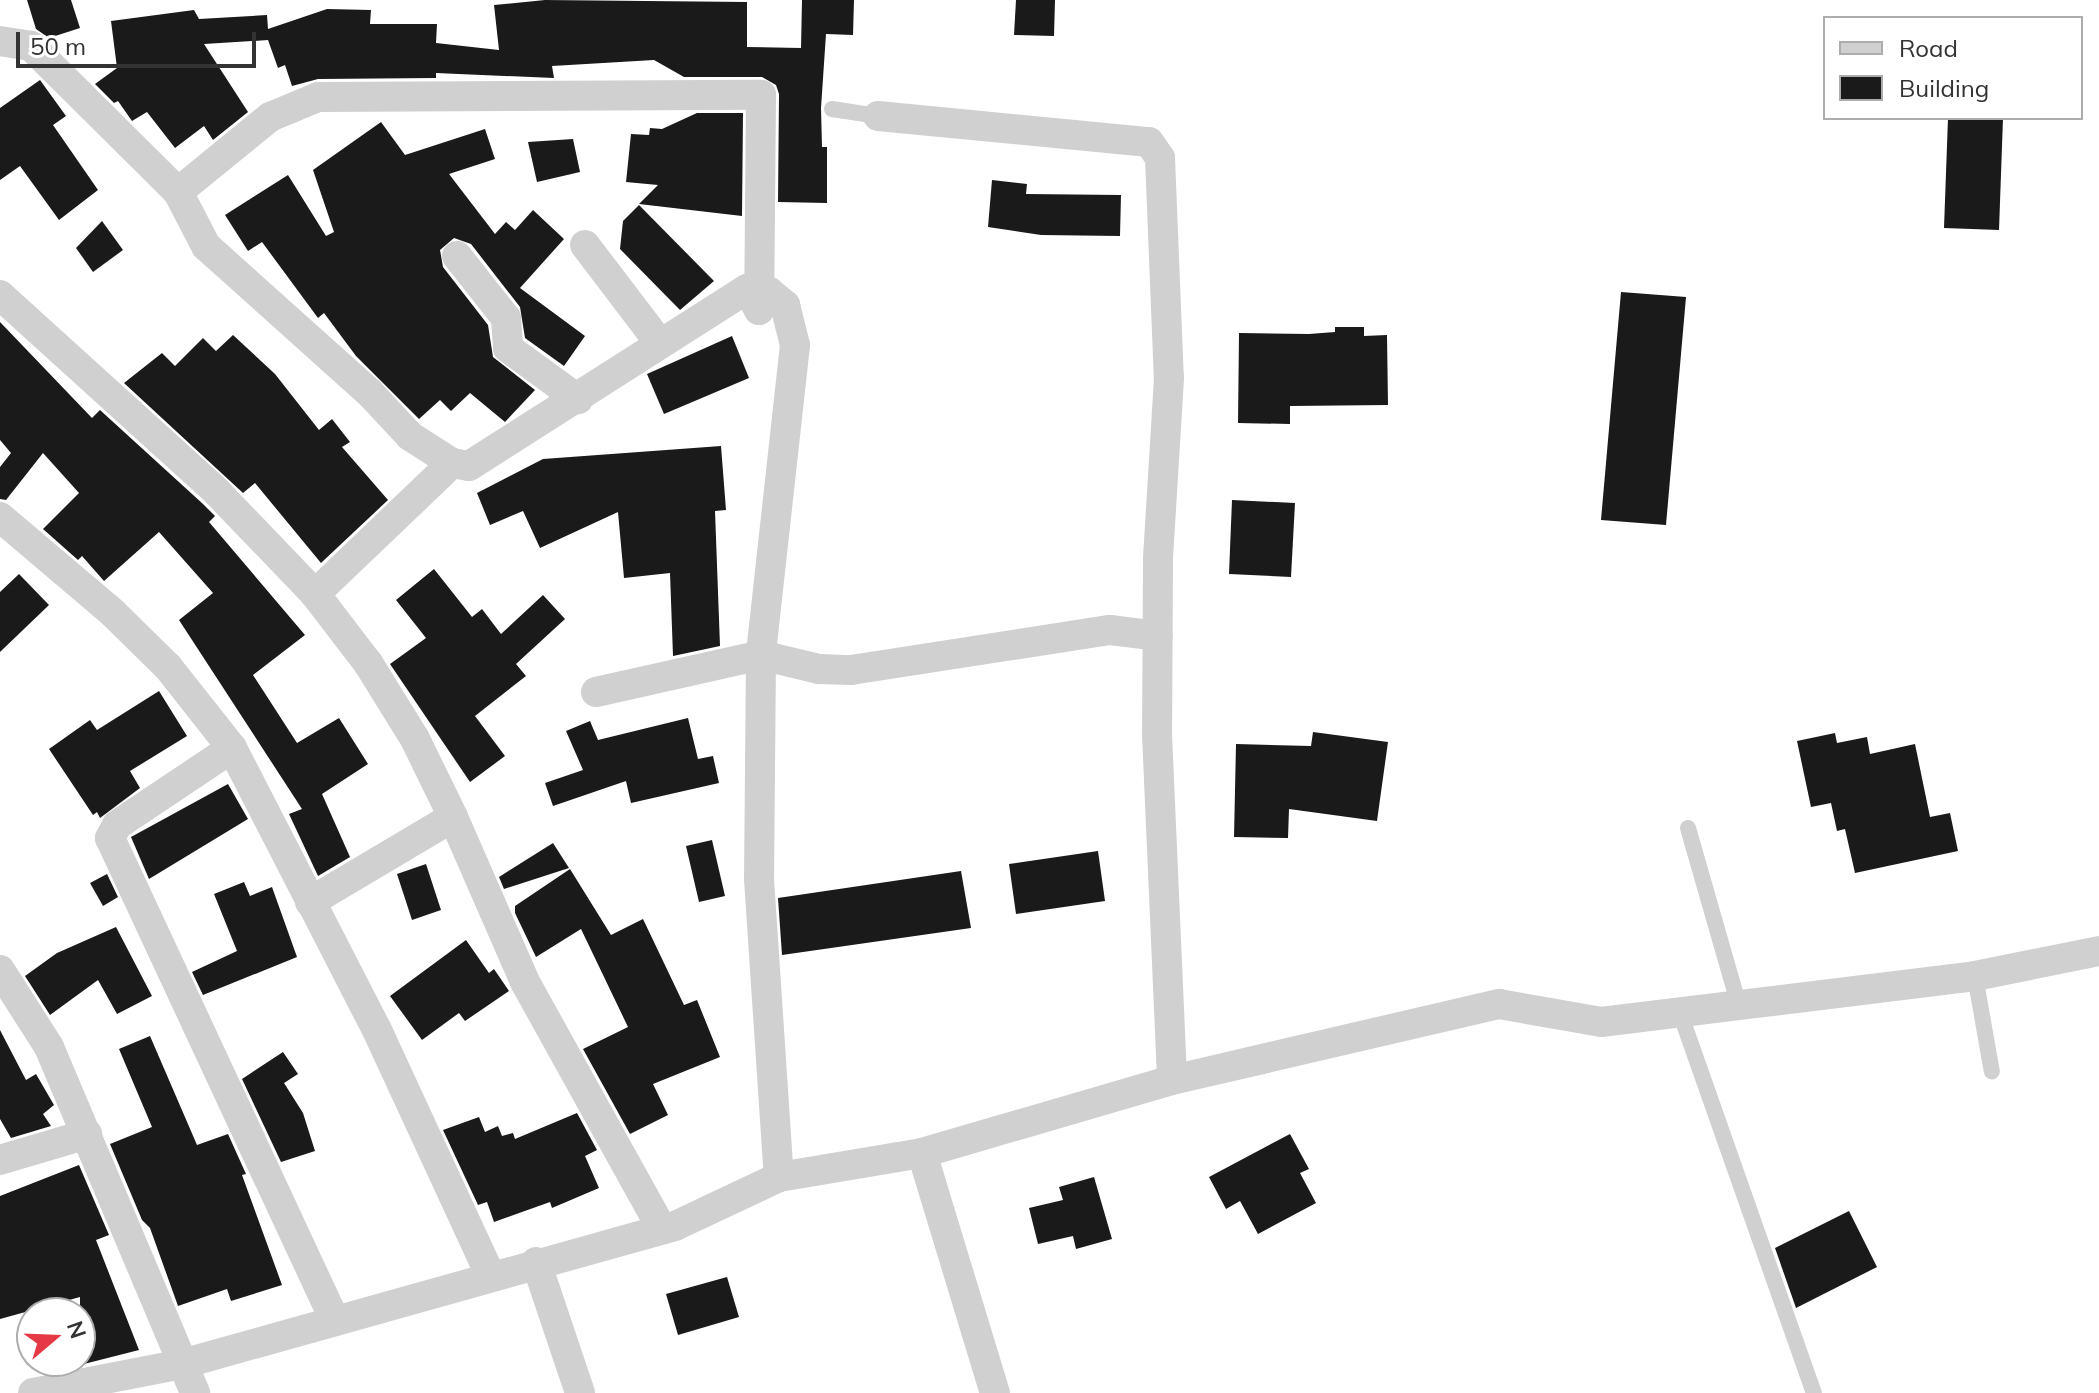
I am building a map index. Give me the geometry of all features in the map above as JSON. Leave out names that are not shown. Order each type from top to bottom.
[{"type":"street","points":[[0,41],[31,46],[178,192],[206,246],[369,392],[410,436],[452,463],[469,466],[578,399],[659,342],[747,289],[759,310]]},
{"type":"street","points":[[178,192],[270,117],[318,97],[761,95],[759,310]]},
{"type":"street","points":[[878,116],[1149,142],[1160,158],[1169,378],[1157,734],[1172,1080]]},
{"type":"street","points":[[585,245],[659,342]]},
{"type":"street","points":[[457,256],[506,318],[508,348],[578,399]]},
{"type":"street","points":[[759,310],[769,292],[785,305],[795,345],[761,655],[759,879],[779,1177]]},
{"type":"street","points":[[0,295],[119,398],[315,594],[368,663],[415,739],[453,817],[525,982],[660,1226]]},
{"type":"street","points":[[315,594],[452,463]]},
{"type":"street","points":[[0,517],[157,656],[232,748],[377,1030],[490,1274]]},
{"type":"street","points":[[596,692],[761,655],[819,669],[851,670],[1110,630],[1158,636]]},
{"type":"street","points":[[232,748],[117,825],[110,838],[335,1321]]},
{"type":"street","points":[[310,902],[453,817]]},
{"type":"street","points":[[33,1393],[182,1364],[660,1226],[675,1226],[779,1177],[922,1153],[1172,1080],[1499,1004],[1601,1022],[1738,1002],[1975,976],[2099,951]]},
{"type":"street","points":[[0,970],[49,1047],[195,1393]]},
{"type":"street","points":[[0,1160],[87,1134]]},
{"type":"street","points":[[922,1153],[995,1393]]},
{"type":"street","points":[[536,1262],[580,1393]]},
{"type":"lane","points":[[832,109],[878,116]]},
{"type":"lane","points":[[1688,828],[1738,1002]]},
{"type":"lane","points":[[1975,976],[1992,1072]]},
{"type":"lane","points":[[1679,1010],[1814,1393]]},
{"type":"building","points":[[27,0],[71,0],[80,28],[49,38],[36,29]]},
{"type":"building","points":[[545,0],[747,2],[747,47],[801,48],[802,0],[854,0],[853,35],[826,34],[821,108],[822,147],[827,147],[827,203],[778,202],[779,94],[776,85],[762,77],[684,77],[654,60],[552,66],[554,78],[436,73],[436,78],[318,79],[292,86],[285,65],[278,68],[268,40],[204,44],[248,112],[213,140],[204,126],[175,148],[147,112],[132,121],[118,101],[114,103],[95,84],[117,68],[111,21],[194,10],[199,19],[267,15],[268,29],[327,9],[371,10],[370,24],[437,24],[436,43],[499,50],[494,5]]},
{"type":"building","points":[[1016,0],[1055,0],[1054,36],[1014,35]]},
{"type":"building","points":[[40,80],[66,116],[53,125],[98,190],[59,220],[20,166],[0,180],[0,108]]},
{"type":"building","points":[[697,113],[743,113],[742,216],[639,204],[658,185],[626,182],[631,134],[649,135],[650,128],[662,129]]},
{"type":"building","points":[[1948,120],[2003,120],[1999,230],[1944,228]]},
{"type":"building","points":[[381,122],[405,155],[485,129],[495,159],[449,174],[495,234],[506,222],[515,230],[533,210],[564,239],[520,288],[585,336],[564,366],[525,338],[520,307],[471,244],[454,238],[440,250],[443,267],[488,325],[493,357],[535,390],[505,422],[470,393],[451,411],[440,400],[419,419],[356,356],[324,313],[318,318],[262,242],[248,251],[225,215],[288,175],[326,236],[334,232],[313,170]]},
{"type":"building","points":[[573,139],[580,172],[537,182],[528,142]]},
{"type":"building","points":[[992,180],[1027,184],[1026,194],[1121,195],[1120,236],[1041,235],[988,227]]},
{"type":"building","points":[[639,205],[714,281],[680,310],[620,249],[623,221]]},
{"type":"building","points":[[102,221],[123,250],[93,272],[76,248]]},
{"type":"building","points":[[1621,292],[1686,297],[1666,525],[1601,520]]},
{"type":"building","points":[[0,322],[92,418],[100,410],[215,516],[209,522],[305,635],[253,675],[297,743],[339,718],[368,764],[322,794],[350,857],[318,876],[289,814],[302,809],[179,620],[213,593],[159,532],[104,581],[82,556],[78,560],[43,529],[79,493],[43,453],[6,500],[0,499],[0,467],[11,453],[0,440]]},
{"type":"building","points":[[1335,327],[1364,327],[1364,336],[1387,335],[1388,405],[1290,406],[1290,424],[1238,423],[1239,333],[1309,334],[1335,332]]},
{"type":"building","points":[[233,335],[275,374],[319,430],[332,419],[350,442],[342,447],[388,500],[321,563],[255,483],[243,493],[124,383],[162,353],[175,366],[203,338],[216,351]]},
{"type":"building","points":[[732,336],[749,378],[664,414],[647,374]]},
{"type":"building","points":[[721,446],[726,510],[715,511],[720,646],[673,656],[670,573],[624,578],[618,512],[540,548],[523,511],[490,525],[477,493],[543,459]]},
{"type":"building","points":[[1232,500],[1295,503],[1291,577],[1229,574]]},
{"type":"building","points":[[434,569],[472,617],[482,609],[501,634],[543,595],[565,619],[516,664],[526,676],[475,716],[505,756],[470,782],[390,664],[426,638],[396,600]]},
{"type":"building","points":[[19,574],[49,605],[0,652],[0,592]]},
{"type":"building","points":[[159,691],[187,736],[130,771],[140,788],[100,818],[97,812],[93,815],[49,749],[90,720],[97,730]]},
{"type":"building","points":[[688,718],[698,759],[713,756],[719,783],[631,803],[626,781],[553,806],[545,783],[583,770],[566,731],[590,721],[598,740]]},
{"type":"building","points":[[1313,732],[1388,742],[1377,821],[1289,809],[1288,838],[1234,837],[1236,744],[1311,746]]},
{"type":"building","points":[[1835,733],[1837,743],[1867,737],[1870,754],[1915,744],[1930,817],[1950,813],[1958,851],[1855,873],[1845,829],[1837,831],[1831,803],[1811,807],[1797,741]]},
{"type":"building","points":[[228,784],[248,819],[149,879],[131,837]]},
{"type":"building","points":[[712,840],[725,896],[699,902],[686,846]]},
{"type":"building","points":[[553,843],[569,868],[504,889],[499,877]]},
{"type":"building","points":[[1098,851],[1105,901],[1016,914],[1009,864]]},
{"type":"building","points":[[426,864],[441,910],[412,920],[397,874]]},
{"type":"building","points":[[570,869],[611,935],[643,919],[684,1005],[697,1000],[720,1057],[653,1084],[668,1115],[630,1134],[583,1049],[628,1027],[581,929],[536,957],[515,913],[515,906]]},
{"type":"building","points":[[961,871],[971,928],[782,955],[778,898]]},
{"type":"building","points":[[107,874],[118,897],[103,906],[90,883]]},
{"type":"building","points":[[244,882],[250,896],[272,887],[297,957],[203,995],[192,972],[237,951],[214,894]]},
{"type":"building","points":[[116,927],[152,996],[117,1014],[98,980],[50,1015],[25,976],[57,953]]},
{"type":"building","points":[[466,940],[489,973],[494,969],[509,991],[465,1021],[459,1013],[422,1040],[390,996]]},
{"type":"building","points":[[0,1030],[26,1080],[36,1074],[54,1105],[43,1114],[51,1126],[11,1138],[0,1119]]},
{"type":"building","points":[[150,1036],[197,1145],[228,1134],[246,1174],[242,1175],[282,1285],[231,1301],[227,1289],[178,1306],[150,1228],[142,1220],[110,1144],[152,1127],[119,1049]]},
{"type":"building","points":[[283,1052],[298,1074],[284,1083],[303,1113],[315,1151],[281,1162],[242,1079]]},
{"type":"building","points":[[577,1113],[597,1150],[585,1156],[599,1188],[552,1208],[550,1202],[494,1222],[487,1202],[478,1205],[443,1130],[479,1117],[485,1132],[498,1126],[502,1136],[513,1133],[515,1139]]},
{"type":"building","points":[[1290,1134],[1309,1169],[1300,1173],[1316,1203],[1258,1234],[1240,1201],[1226,1209],[1209,1177]]},
{"type":"building","points":[[79,1165],[109,1235],[96,1240],[139,1350],[96,1361],[96,1297],[16,1297],[16,1315],[0,1319],[0,1196]]},
{"type":"building","points":[[1094,1177],[1112,1239],[1076,1249],[1073,1236],[1038,1244],[1029,1208],[1063,1200],[1059,1187]]},
{"type":"building","points":[[1849,1211],[1877,1267],[1796,1308],[1775,1248]]},
{"type":"building","points":[[727,1277],[739,1317],[678,1335],[666,1294]]}]
